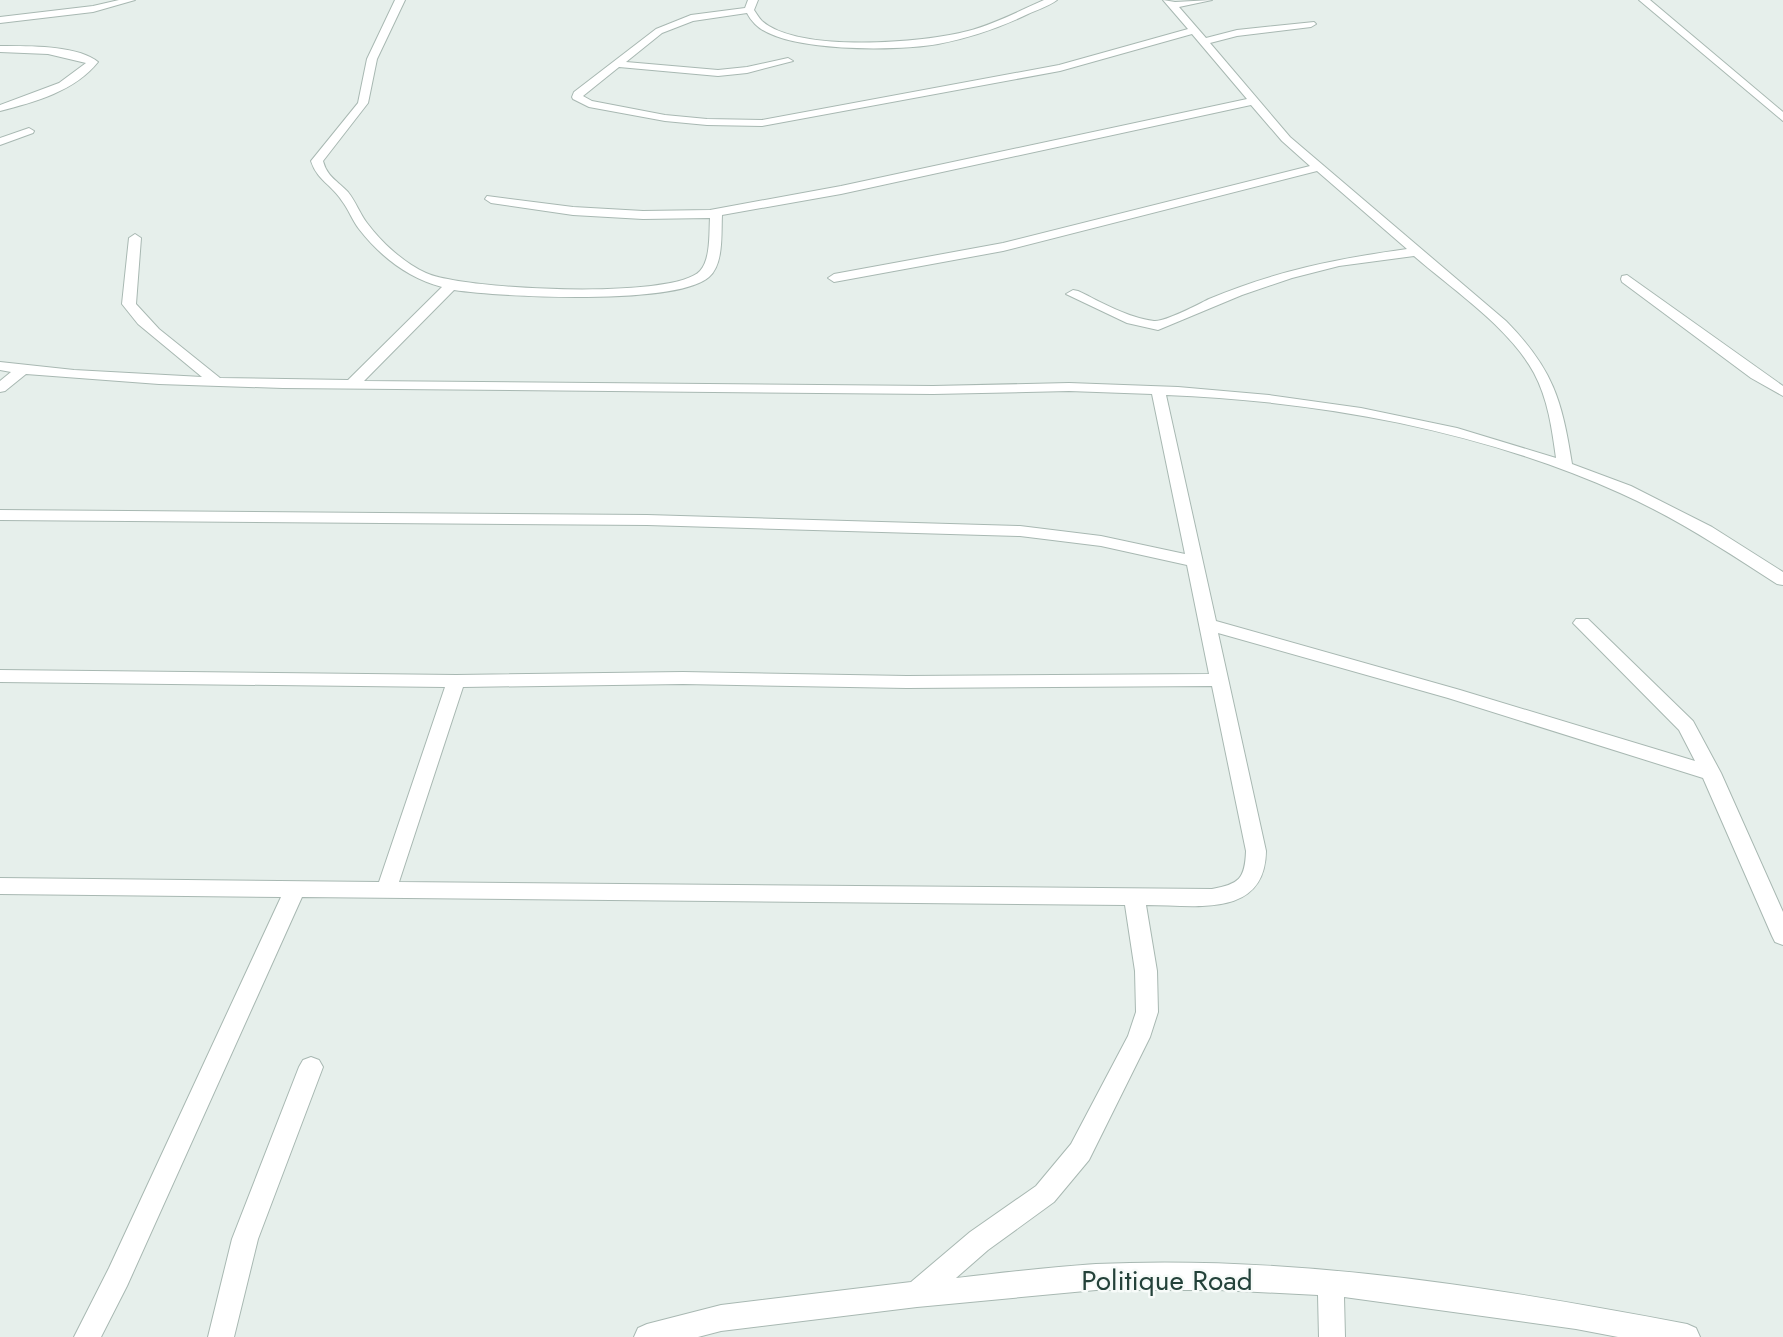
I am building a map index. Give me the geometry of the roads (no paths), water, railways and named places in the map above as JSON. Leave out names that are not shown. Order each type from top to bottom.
[{"type":"street","points":[[0,20],[93,9],[130,0]]},
{"type":"street","points":[[400,0],[372,58],[363,103],[317,161],[322,176],[342,193],[363,226],[421,276],[451,285],[526,290],[622,292],[664,290],[683,285],[705,274],[712,261],[716,214]]},
{"type":"street","points":[[1052,0],[996,26],[950,39],[909,44],[853,44],[789,37],[777,34],[756,22],[751,5],[682,20],[654,34],[589,83],[578,94],[578,97],[589,104],[665,118],[707,122],[762,123],[1060,68],[1192,31]]},
{"type":"street","points":[[1170,2],[1207,0]]},
{"type":"street","points":[[1644,0],[1783,118]]},
{"type":"street","points":[[1170,2],[1192,31],[1286,139],[1501,324],[1534,360],[1550,388],[1561,434],[1565,467]]},
{"type":"street","points":[[1202,42],[1237,33],[1311,24]]},
{"type":"street","points":[[0,50],[25,50],[78,57],[93,62],[78,75],[49,91],[0,108]]},
{"type":"street","points":[[616,64],[718,73],[747,70],[788,61]]},
{"type":"street","points":[[491,199],[573,211],[663,215],[716,214],[841,190],[1254,101]]},
{"type":"street","points":[[0,142],[29,131]]},
{"type":"street","points":[[834,278],[1003,247],[1320,167]]},
{"type":"street","points":[[135,238],[128,295],[129,306],[156,333],[216,382]]},
{"type":"street","points":[[1073,294],[1132,320],[1158,326],[1237,292],[1295,272],[1339,262],[1415,252]]},
{"type":"street","points":[[1627,279],[1756,375],[1783,392]]},
{"type":"street","points":[[352,385],[451,285]]},
{"type":"street","points":[[0,366],[167,381],[352,385],[939,390],[1086,387],[1231,394],[1346,409],[1424,426],[1505,447],[1565,467],[1639,496],[1690,521],[1783,580]]},
{"type":"street","points":[[0,388],[23,369]]},
{"type":"street","points":[[0,886],[1134,897],[1212,897],[1231,894],[1245,888],[1253,879],[1256,868],[1256,851],[1158,390]]},
{"type":"street","points":[[0,515],[647,520],[962,529],[1072,536],[1194,561]]},
{"type":"street","points":[[1582,623],[1686,726],[1711,773],[1783,936]]},
{"type":"street","points":[[1207,624],[1454,694],[1711,773]]},
{"type":"street","points":[[0,676],[456,681],[683,678],[907,682],[1219,680]]},
{"type":"street","points":[[386,891],[456,681]]},
{"type":"street","points":[[87,1337],[118,1277],[295,890]]},
{"type":"street","points":[[917,1294],[979,1241],[1045,1194],[1080,1152],[1139,1037],[1147,1012],[1146,971],[1134,897]]},
{"type":"street","points":[[221,1337],[245,1239],[311,1067]]},
{"type":"street","name":"Politique Road","points":[[647,1337],[721,1318],[917,1294],[1095,1277],[1220,1278],[1362,1286],[1576,1316],[1687,1337]]},
{"type":"street","points":[[1331,1284],[1332,1337]]}]
